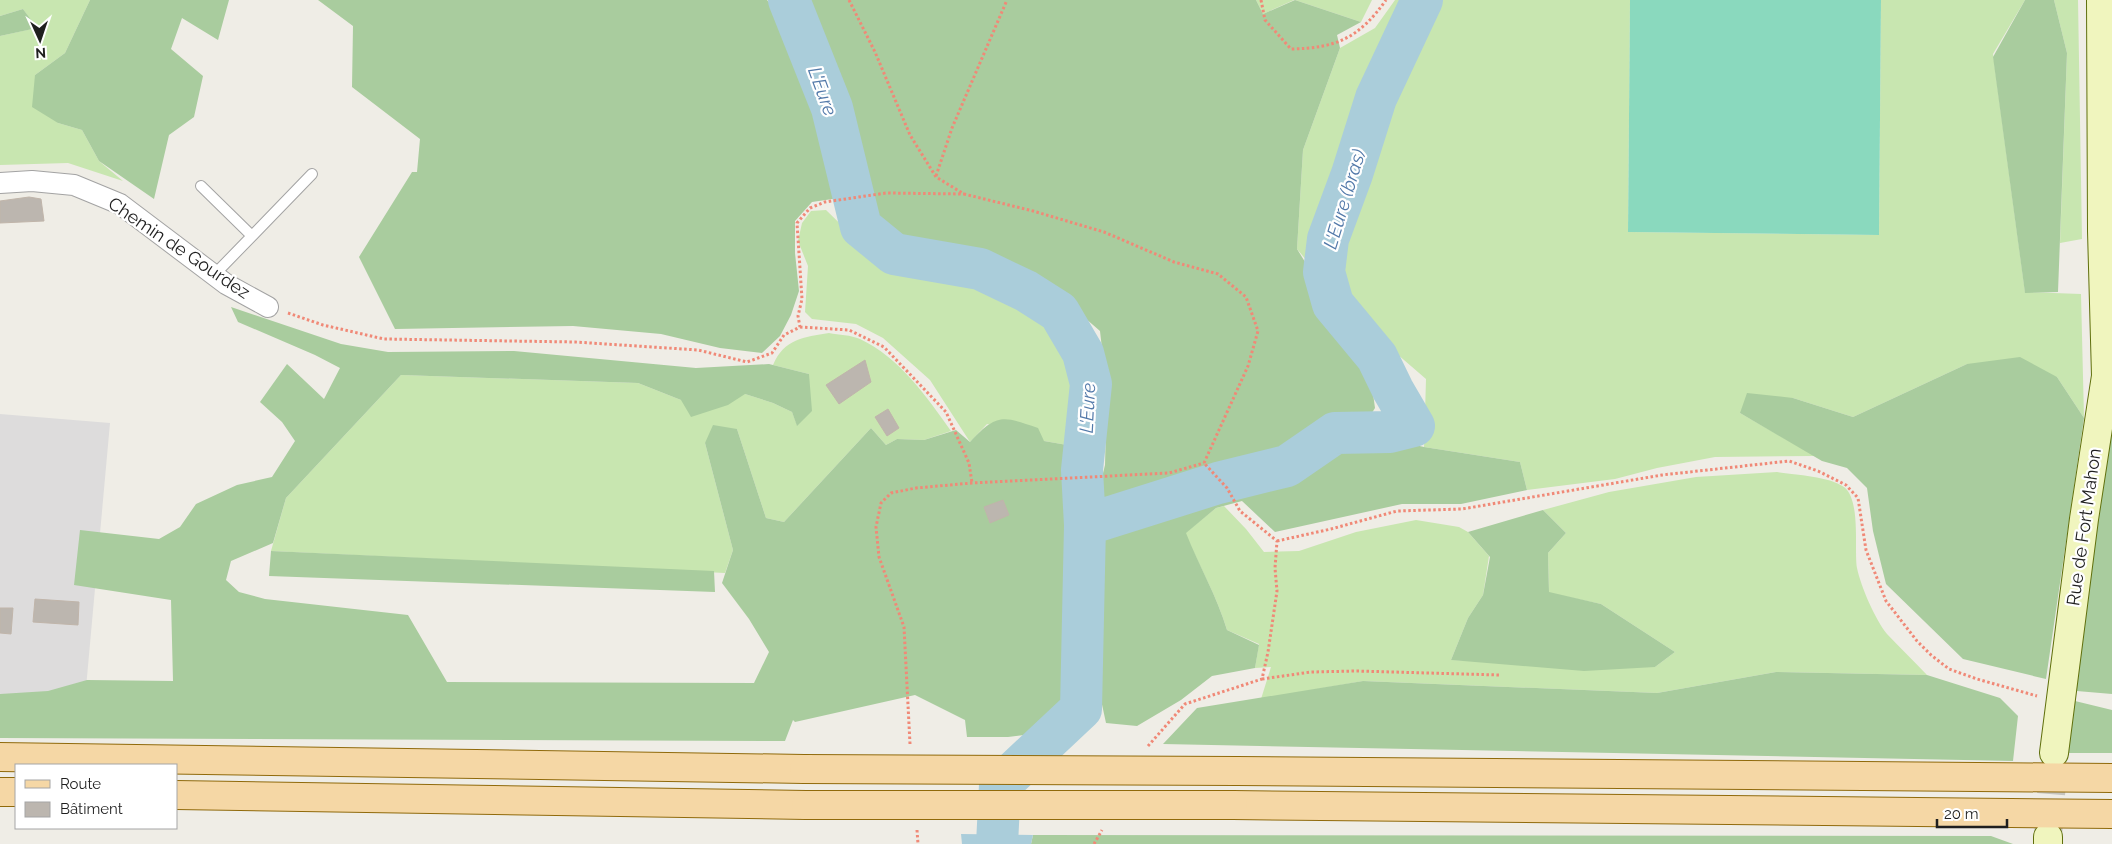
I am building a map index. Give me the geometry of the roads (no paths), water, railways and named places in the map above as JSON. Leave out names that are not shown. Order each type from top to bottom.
[{"type":"main road","points":[[0,757],[804,769],[2112,778]]},
{"type":"main road","points":[[0,792],[15,792]]},
{"type":"main road","points":[[178,795],[806,805],[1233,805],[2112,814]]},
{"type":"street","name":"Rue de Fort Mahon","points":[[2054,753],[2084,519],[2106,376],[2102,231],[2101,0]]},
{"type":"street","name":"Chemin de Gourdez","points":[[0,182],[32,181],[74,185],[120,204],[226,284],[268,307]]},
{"type":"lane","points":[[214,275],[312,174]]},
{"type":"lane","points":[[201,186],[252,236]]},
{"type":"water","points":[[961,834],[1033,835],[1031,844],[962,844]]},
{"type":"waterway","name":"L'Eure","points":[[789,0],[832,108],[861,227],[894,254],[980,269],[1026,291],[1059,312],[1083,353],[1091,384],[1082,470],[1085,525],[1081,709],[1000,785],[997,844]]},
{"type":"waterway","name":"L'Eure (bras)","points":[[1085,525],[1218,483],[1287,466],[1335,433],[1390,432],[1414,426],[1377,357],[1333,304],[1324,272],[1328,239],[1352,174],[1376,98],[1422,0]]},
{"type":"tunnel","points":[[2048,836],[2054,754]]}]
